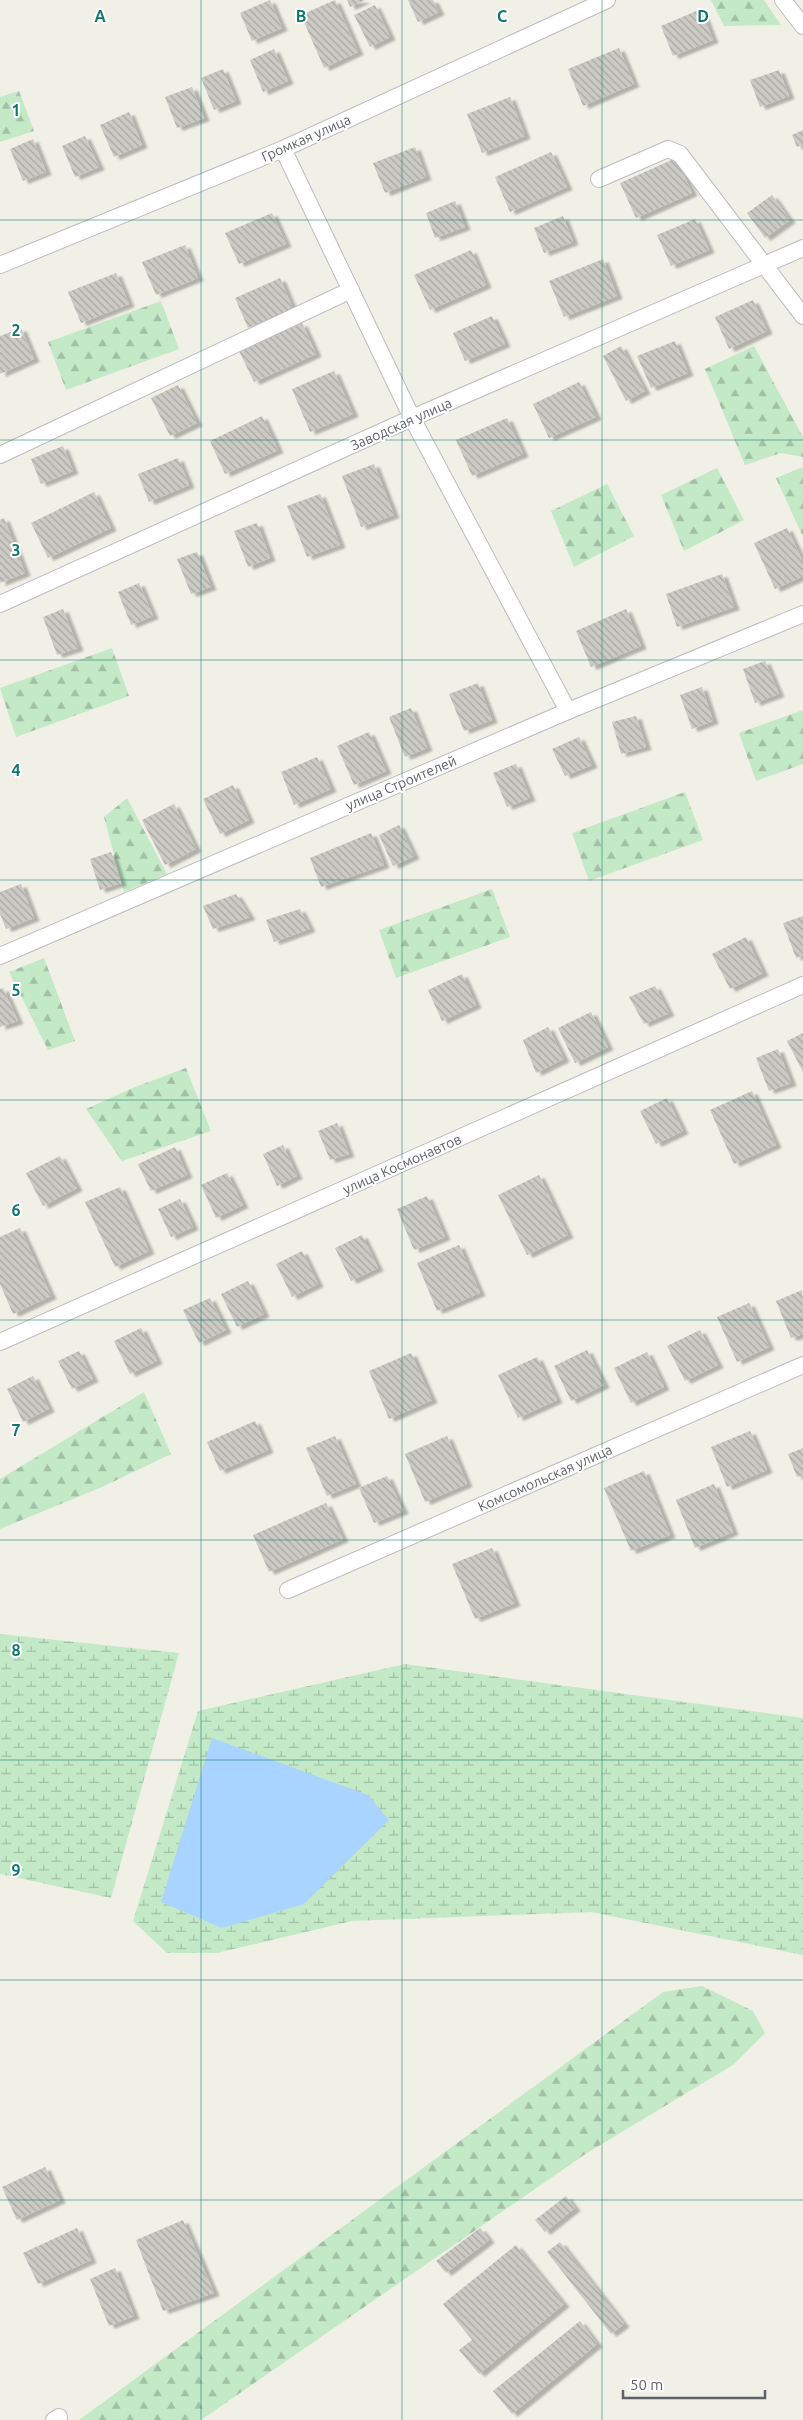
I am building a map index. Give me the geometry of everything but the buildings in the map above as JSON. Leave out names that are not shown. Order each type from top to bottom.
[{"type":"street","name":"Громкая улица","points":[[0,265],[284,149],[607,0]]},
{"type":"street","points":[[783,0],[803,26]]},
{"type":"street","points":[[284,149],[412,418],[568,711]]},
{"type":"street","points":[[599,179],[668,149],[680,154],[803,316]]},
{"type":"street","name":"Заводская улица","points":[[0,604],[412,418],[803,248]]},
{"type":"street","points":[[0,454],[351,290]]},
{"type":"street","name":"улица Строителей","points":[[0,956],[568,711],[803,614]]},
{"type":"street","name":"улица Космонавтов","points":[[0,1342],[803,985]]},
{"type":"street","name":"Комсомольская улица","points":[[288,1590],[803,1366]]},
{"type":"green space","points":[[711,0],[764,0],[781,25],[724,26]]},
{"type":"green space","points":[[19,91],[34,131],[0,142],[0,97]]},
{"type":"green space","points":[[161,301],[179,349],[66,390],[48,342]]},
{"type":"green space","points":[[754,346],[803,437],[803,457],[781,453],[745,465],[705,369]]},
{"type":"green space","points":[[803,467],[803,537],[776,478]]},
{"type":"green space","points":[[717,468],[744,520],[684,551],[661,495]]},
{"type":"green space","points":[[607,484],[634,536],[574,567],[551,511]]},
{"type":"green space","points":[[112,648],[129,696],[16,737],[0,688]]},
{"type":"green space","points":[[803,710],[803,764],[756,781],[739,733]]},
{"type":"green space","points":[[685,792],[703,840],[589,881],[572,833]]},
{"type":"green space","points":[[127,798],[167,874],[124,892],[104,817]]},
{"type":"green space","points":[[492,889],[510,937],[396,978],[379,930]]},
{"type":"green space","points":[[44,958],[75,1041],[48,1050],[9,972]]},
{"type":"green space","points":[[186,1068],[211,1131],[122,1161],[86,1109],[135,1087]]},
{"type":"green space","points":[[144,1392],[171,1454],[102,1487],[0,1529],[0,1479]]},
{"type":"green space","points":[[0,1634],[179,1653],[111,1898],[0,1874]]},
{"type":"green space","points":[[405,1664],[803,1718],[803,1955],[591,1912],[352,1921],[217,1953],[167,1953],[133,1921],[198,1711]]},
{"type":"green space","points":[[702,1986],[753,2011],[765,2033],[733,2065],[587,2153],[201,2420],[79,2420],[663,1992]]},
{"type":"water","points":[[212,1738],[368,1795],[389,1820],[304,1904],[222,1928],[161,1902]]}]
